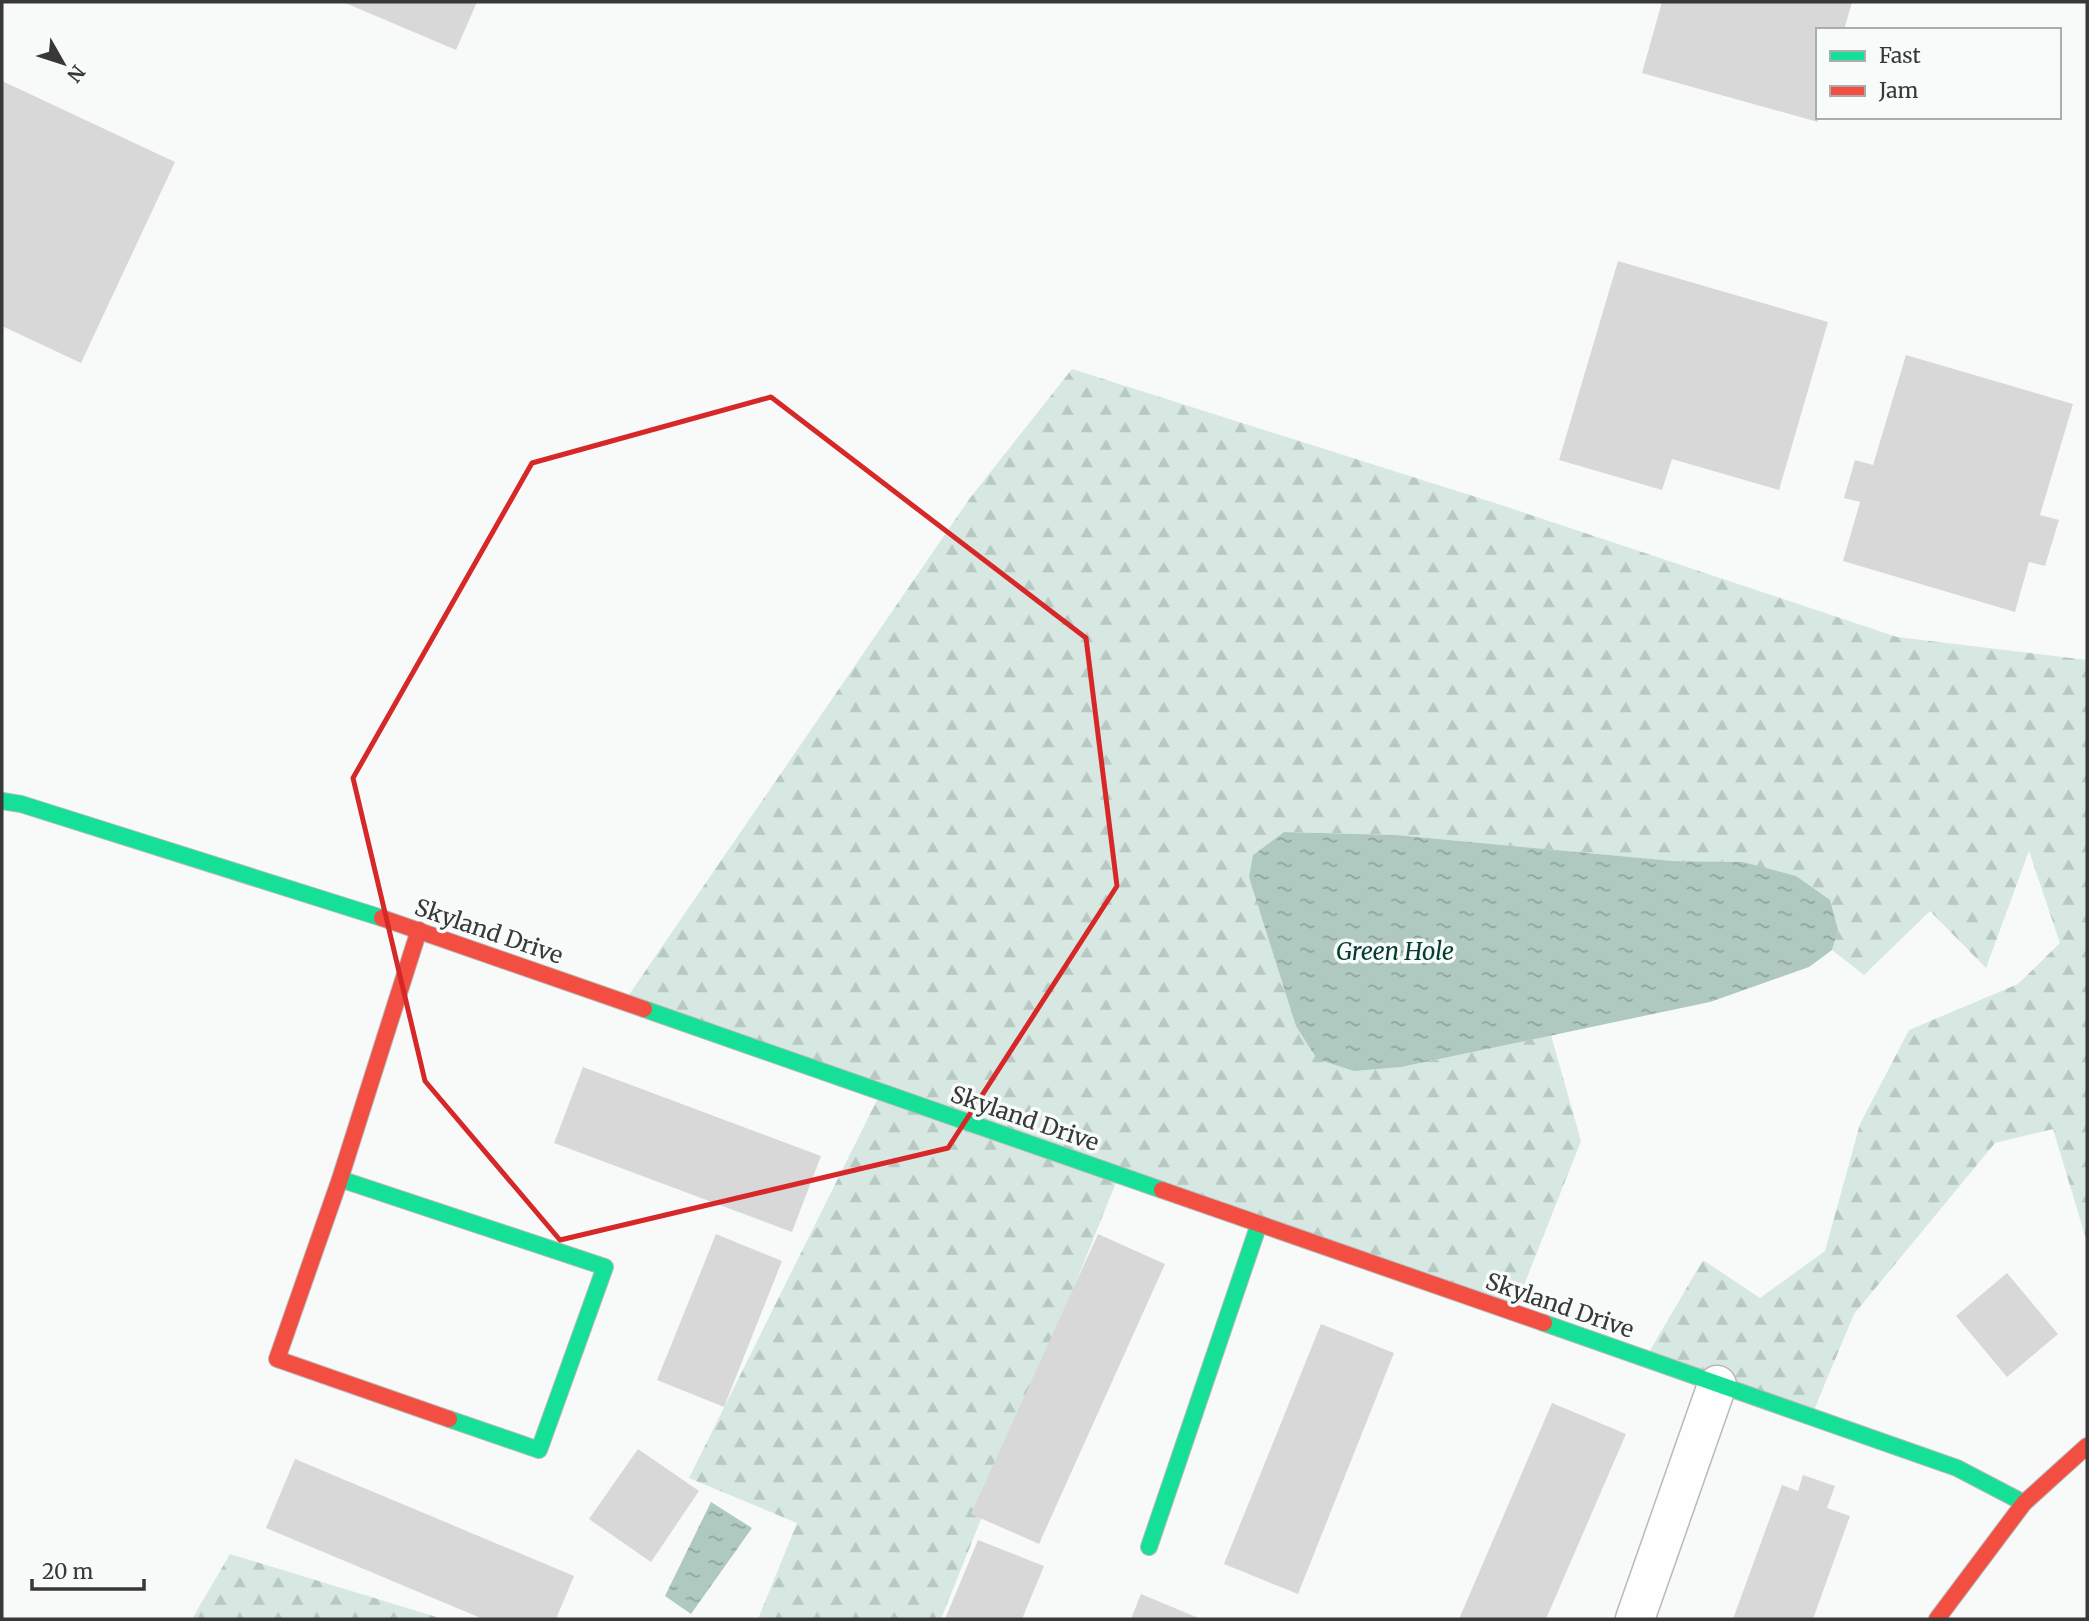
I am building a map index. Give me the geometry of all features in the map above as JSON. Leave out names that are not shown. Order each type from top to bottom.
[{"type":"street","name":"Skyland Drive","points":[[2,801],[20,804],[419,930],[1957,1468],[2024,1503]]},
{"type":"street","points":[[340,1179],[605,1267],[540,1450],[276,1359],[340,1179],[419,930]]},
{"type":"street","points":[[1149,1547],[1259,1224]]},
{"type":"street","points":[[1635,1619],[1717,1385]]},
{"type":"street","points":[[1937,1619],[2024,1503],[2087,1446]]},
{"type":"highlighted area","points":[[771,397],[1086,638],[1117,886],[948,1148],[560,1240],[425,1081],[353,778],[532,463]]},
{"type":"green space","points":[[1072,369],[1498,504],[1897,637],[2087,660],[2087,1242],[2053,1129],[1995,1143],[1854,1314],[1811,1417],[1645,1359],[1703,1260],[1760,1298],[1825,1251],[1860,1124],[1909,1030],[2018,984],[2060,943],[2029,851],[1986,968],[1930,911],[1864,975],[1832,950],[1838,930],[1743,862],[1673,861],[1396,835],[1284,832],[1253,855],[1401,1067],[1551,1035],[1581,1141],[1513,1313],[1119,1175],[941,1619],[758,1619],[797,1523],[689,1478],[881,1092],[624,1002],[970,498]]},
{"type":"green space","points":[[230,1554],[443,1619],[192,1619]]},
{"type":"water","name":"Green Hole","points":[[1284,832],[1396,835],[1673,861],[1743,862],[1796,876],[1830,900],[1838,930],[1832,950],[1809,967],[1710,1002],[1401,1067],[1354,1071],[1317,1059],[1296,1026],[1249,877],[1253,855]]},
{"type":"water","points":[[711,1502],[752,1528],[691,1614],[665,1596]]},
{"type":"building","points":[[343,2],[477,2],[456,50]]},
{"type":"building","points":[[1662,2],[1852,2],[1845,28],[1816,28],[1818,122],[1642,73]]},
{"type":"building","points":[[2,81],[175,162],[81,363],[2,326]]},
{"type":"building","points":[[1618,261],[1828,322],[1779,490],[1672,459],[1662,490],[1559,460]]},
{"type":"building","points":[[1906,355],[2073,404],[2040,515],[2059,520],[2045,566],[2029,562],[2015,612],[1843,561],[1860,502],[1844,498],[1855,460],[1873,465]]},
{"type":"building","points":[[583,1067],[821,1156],[792,1232],[554,1143]]},
{"type":"building","points":[[716,1234],[782,1261],[724,1407],[657,1380]]},
{"type":"building","points":[[1098,1234],[1165,1264],[1039,1544],[971,1514]]},
{"type":"building","points":[[2007,1273],[2058,1334],[2007,1377],[1956,1316]]},
{"type":"building","points":[[1321,1324],[1394,1353],[1298,1594],[1224,1564]]},
{"type":"building","points":[[1552,1403],[1626,1434],[1546,1619],[1459,1619]]},
{"type":"building","points":[[638,1449],[699,1491],[651,1562],[589,1519]]},
{"type":"building","points":[[295,1459],[574,1576],[556,1619],[483,1619],[266,1528]]},
{"type":"building","points":[[1803,1475],[1835,1486],[1827,1508],[1850,1516],[1813,1619],[1733,1619],[1782,1485],[1798,1491]]},
{"type":"building","points":[[978,1540],[1044,1566],[1022,1619],[945,1619]]},
{"type":"building","points":[[1141,1594],[1201,1619],[1131,1619]]},
{"type":"traffic: fast","points":[[2,801],[21,804],[382,918]]},
{"type":"traffic: fast","points":[[644,1009],[1162,1190]]},
{"type":"traffic: fast","points":[[340,1179],[605,1267],[539,1450],[449,1419]]},
{"type":"traffic: fast","points":[[1149,1547],[1259,1224]]},
{"type":"traffic: fast","points":[[1544,1323],[1957,1468],[2024,1503]]},
{"type":"traffic: jam","points":[[382,918],[644,1009]]},
{"type":"traffic: jam","points":[[419,930],[340,1179],[277,1359],[449,1419]]},
{"type":"traffic: jam","points":[[1162,1190],[1544,1323]]},
{"type":"traffic: jam","points":[[1937,1619],[2024,1503],[2087,1446]]}]
